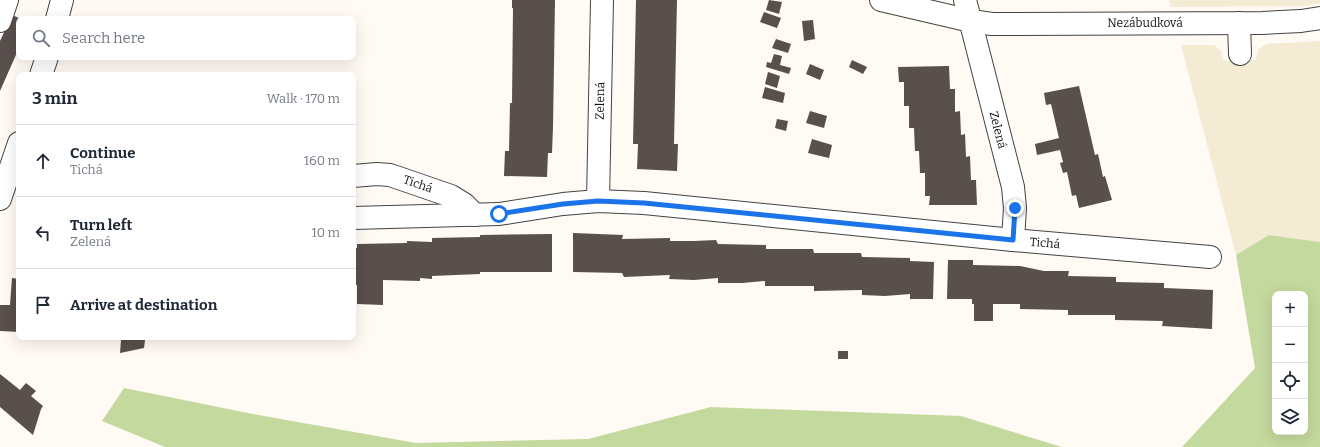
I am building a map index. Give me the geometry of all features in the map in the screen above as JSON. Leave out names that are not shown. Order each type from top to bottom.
[{"type":"street","points":[[0,21],[7,0]]},
{"type":"street","points":[[58,16],[62,0]]},
{"type":"street","name":"Zelená","points":[[598,201],[602,0]]},
{"type":"street","points":[[881,0],[971,21]]},
{"type":"street","name":"Zelená","points":[[965,0],[1013,188],[1015,208],[1013,240]]},
{"type":"street","name":"Nezábudková","points":[[971,21],[992,24],[1239,23],[1301,21],[1320,18]]},
{"type":"street","points":[[1239,23],[1240,54]]},
{"type":"street","points":[[42,72],[46,60]]},
{"type":"street","points":[[0,199],[16,152]]},
{"type":"street","name":"Tichá","points":[[356,176],[377,174],[390,175],[451,196],[464,204],[475,215]]},
{"type":"street","name":"Tichá","points":[[356,218],[499,214],[555,205],[598,201],[644,203],[1013,240],[1210,257]]},
{"type":"shaded area","points":[[1169,0],[1320,0],[1320,3],[1306,6],[1171,7]]},
{"type":"shaded area","points":[[1320,41],[1320,242],[1269,235],[1236,255],[1181,45],[1214,45],[1221,51],[1224,61],[1256,60],[1258,50],[1266,44]]},
{"type":"green space","points":[[1269,235],[1320,242],[1320,447],[1182,447],[1255,368],[1236,255]]},
{"type":"green space","points":[[124,388],[253,414],[416,443],[588,439],[711,407],[961,416],[1062,447],[165,447],[102,421]]},
{"type":"building","points":[[512,0],[555,0],[552,153],[548,153],[547,177],[504,176],[505,151],[509,151],[510,103],[512,103]]},
{"type":"building","points":[[636,0],[677,0],[674,144],[678,144],[677,171],[637,169],[638,144],[633,144]]},
{"type":"building","points":[[769,0],[782,2],[779,14],[766,10]]},
{"type":"building","points":[[764,12],[781,18],[777,28],[760,22]]},
{"type":"building","points":[[12,15],[16,17],[16,55],[0,91],[0,41]]},
{"type":"building","points":[[813,20],[815,39],[804,41],[802,21]]},
{"type":"building","points":[[776,39],[791,44],[788,53],[772,48]]},
{"type":"building","points":[[774,54],[782,56],[780,65],[791,68],[789,74],[766,67],[767,62],[771,63]]},
{"type":"building","points":[[852,60],[867,67],[863,74],[849,67]]},
{"type":"building","points":[[810,64],[824,70],[820,80],[806,74]]},
{"type":"building","points":[[949,66],[950,89],[955,89],[955,112],[960,111],[961,135],[965,134],[966,157],[970,156],[971,180],[976,180],[977,205],[929,205],[930,196],[925,196],[925,173],[920,173],[919,151],[915,151],[914,128],[909,128],[909,106],[904,106],[904,82],[899,82],[898,67]]},
{"type":"building","points":[[768,72],[780,76],[777,88],[765,84]]},
{"type":"building","points":[[1079,86],[1095,155],[1098,154],[1103,177],[1105,176],[1112,200],[1079,208],[1076,195],[1072,196],[1067,172],[1063,173],[1060,163],[1063,162],[1060,150],[1037,155],[1035,144],[1059,138],[1051,104],[1046,105],[1044,93]]},
{"type":"building","points":[[765,87],[785,93],[783,103],[762,98]]},
{"type":"building","points":[[810,111],[827,116],[824,128],[806,123]]},
{"type":"building","points":[[777,119],[788,121],[786,131],[775,128]]},
{"type":"building","points":[[812,139],[832,145],[829,158],[808,153]]},
{"type":"building","points":[[573,233],[623,235],[622,239],[670,238],[670,241],[716,240],[718,244],[766,245],[766,249],[813,249],[814,253],[861,253],[862,257],[910,258],[910,261],[934,262],[933,299],[910,299],[910,294],[885,296],[862,295],[862,290],[814,291],[814,286],[765,286],[765,281],[718,283],[718,278],[694,280],[669,279],[670,275],[624,277],[622,273],[573,272]]},
{"type":"building","points":[[552,234],[552,272],[480,272],[480,274],[432,276],[432,279],[420,278],[420,281],[383,280],[383,305],[357,304],[357,244],[407,243],[407,241],[432,242],[432,238],[480,237],[480,235]]},
{"type":"building","points":[[948,260],[973,260],[973,265],[1020,266],[1044,271],[1069,271],[1068,276],[1116,277],[1116,282],[1164,283],[1164,288],[1213,290],[1212,329],[1162,326],[1163,321],[1115,320],[1115,315],[1068,315],[1068,310],[1020,309],[1020,304],[993,304],[993,321],[974,321],[974,304],[972,304],[972,299],[947,299]]},
{"type":"building","points":[[12,278],[16,279],[16,332],[0,331],[0,305],[10,305]]},
{"type":"building","points":[[121,340],[145,340],[144,348],[120,353]]},
{"type":"building","points":[[838,351],[848,351],[848,359],[838,359]]},
{"type":"building","points":[[0,374],[20,390],[26,383],[36,391],[31,396],[43,406],[33,435],[0,407]]},
{"type":"route","points":[[499,214],[563,204],[598,201],[644,203],[1013,240],[1015,208]]}]
